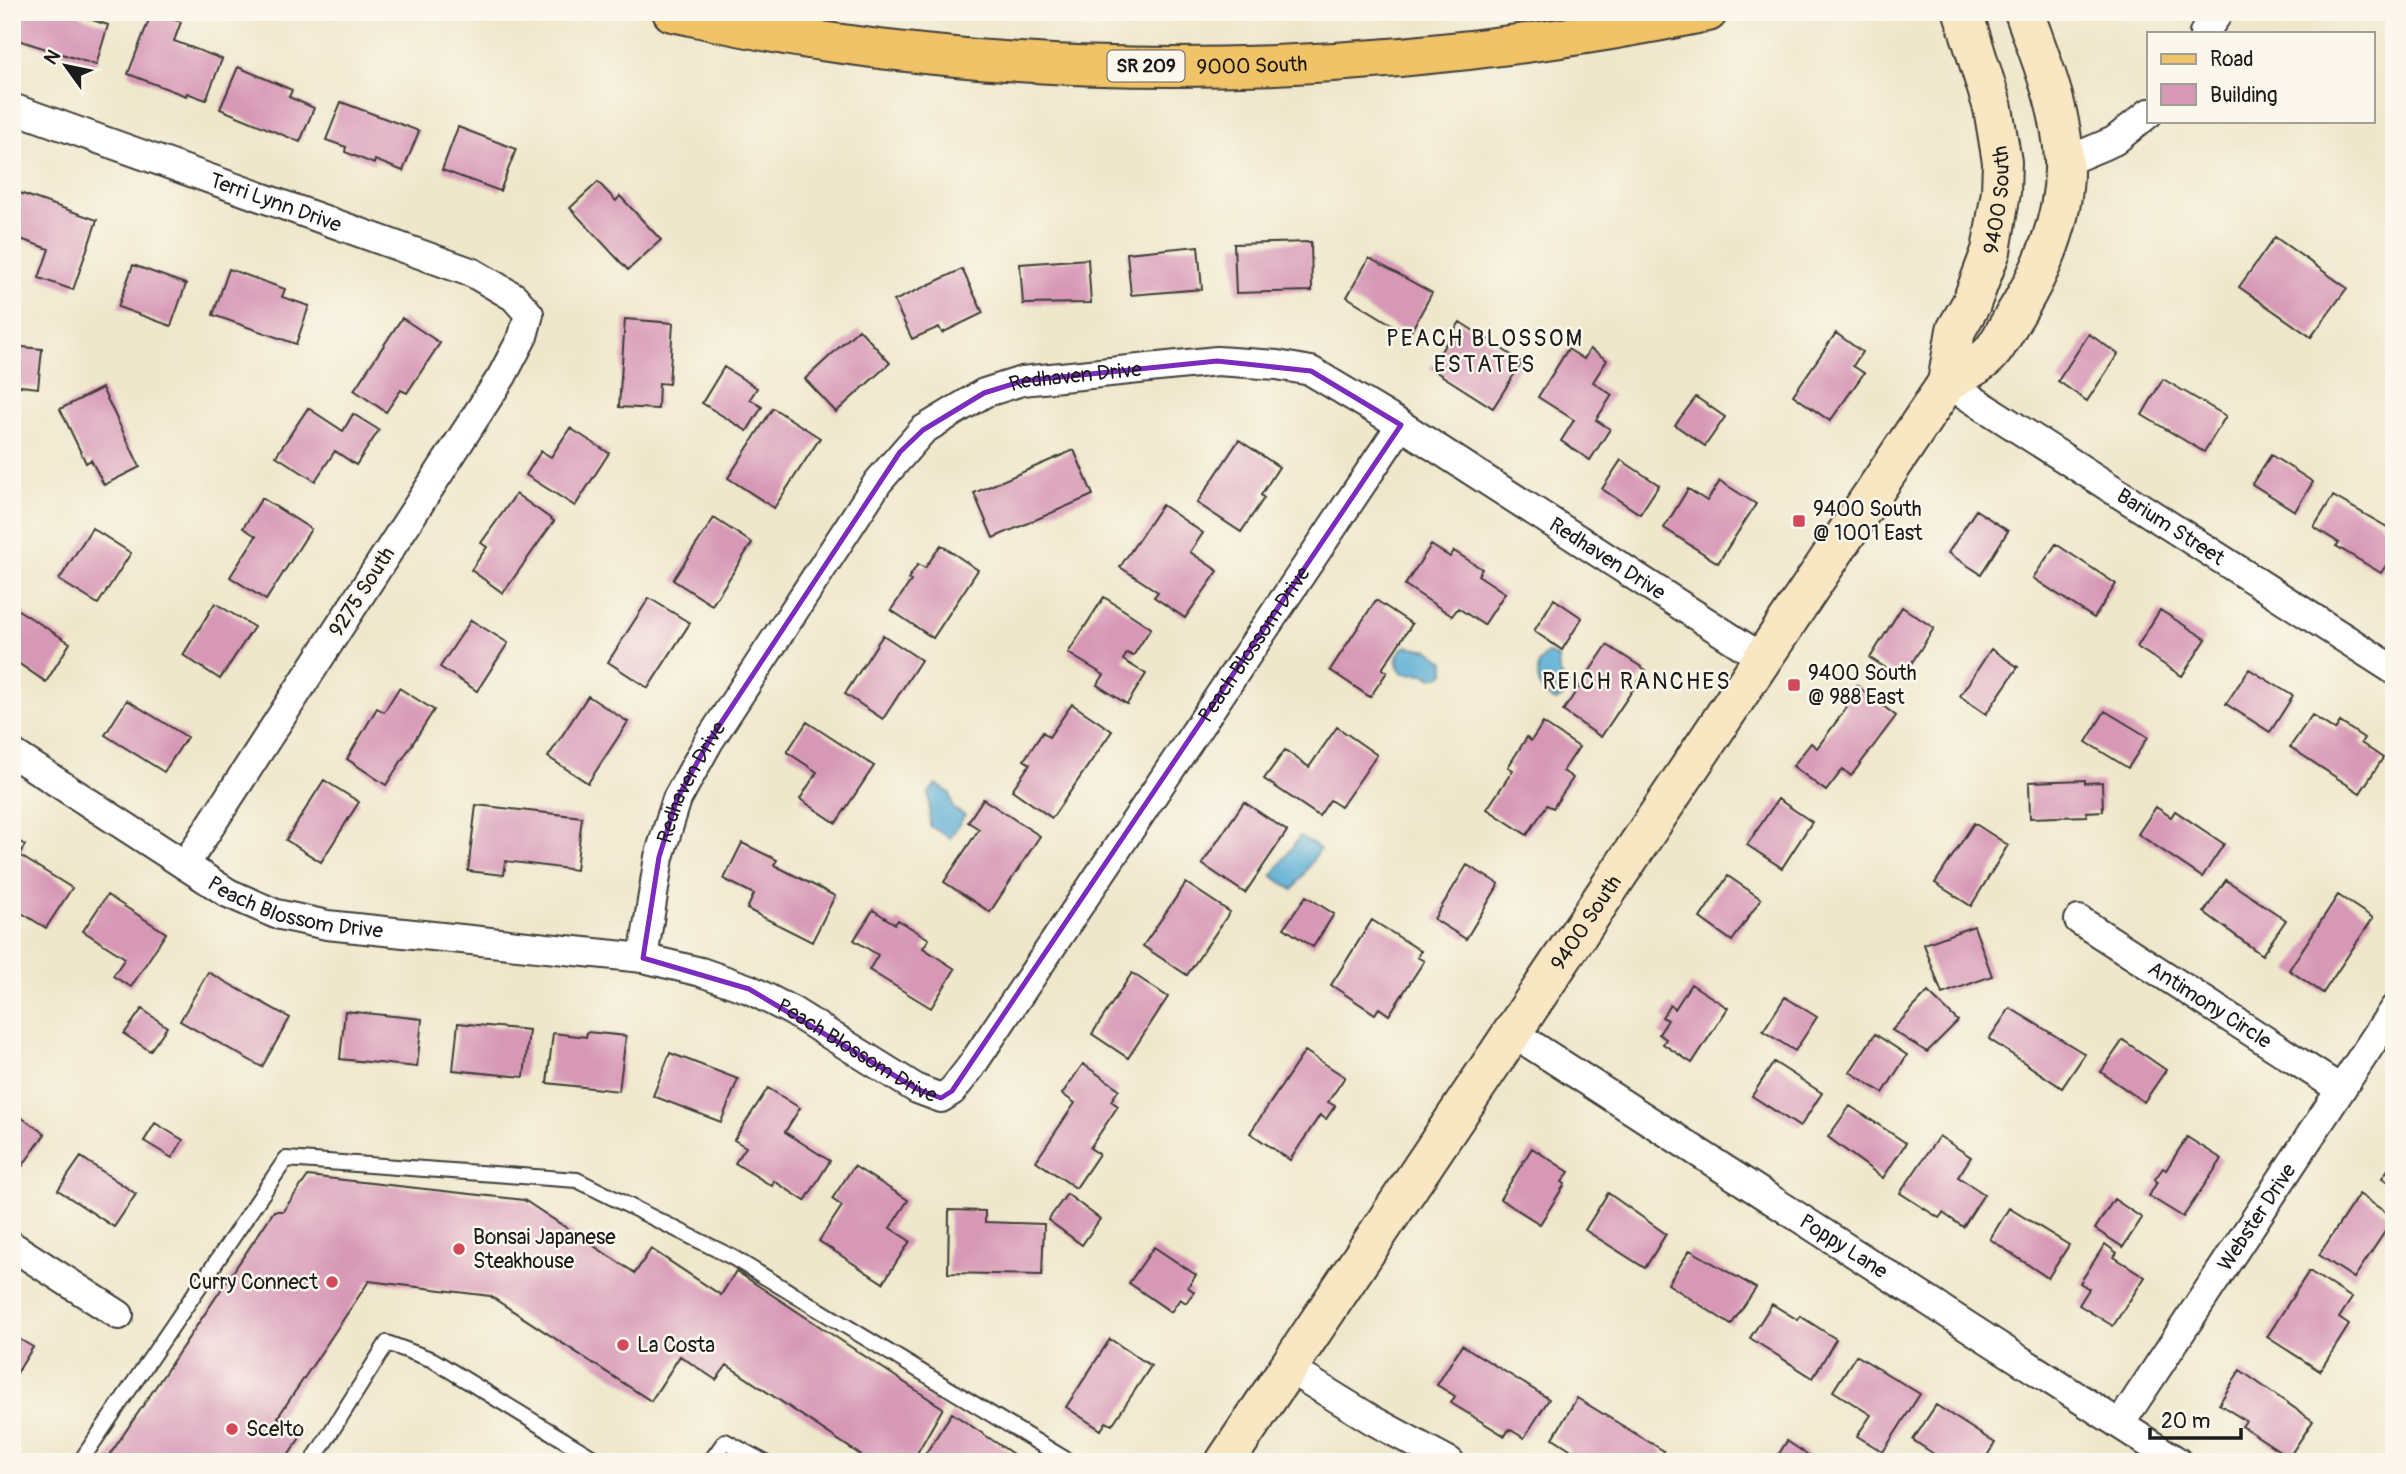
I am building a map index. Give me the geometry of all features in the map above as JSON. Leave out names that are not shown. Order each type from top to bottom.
[{"type":"main road","name":"9000 South","points":[[672,12],[828,42],[990,59],[1175,67],[1326,63],[1464,51],[1641,26],[1708,12]]},
{"type":"main road","name":"9400 South","points":[[1947,383],[1956,330],[1972,304],[1992,251],[2001,192],[2002,162],[1993,108],[1963,12]]},
{"type":"main road","name":"9400 South","points":[[1225,1462],[1510,1031],[1947,383],[1990,354],[2036,279],[2057,222],[2063,193],[2064,162],[2058,118],[2024,12]]},
{"type":"street","points":[[2205,32],[2219,12]]},
{"type":"street","name":"Terri Lynn Drive","points":[[12,108],[473,273],[514,298],[529,314]]},
{"type":"street","points":[[2064,162],[2126,134],[2147,115]]},
{"type":"street","name":"9275 South","points":[[185,865],[502,376],[523,336],[529,314]]},
{"type":"street","name":"Redhaven Drive","points":[[643,958],[659,858],[677,799],[709,741],[878,482],[923,430],[984,393],[1023,381],[1217,361],[1277,365],[1311,371],[1401,425],[1762,658]]},
{"type":"street","name":"Barium Street","points":[[1947,383],[2394,670]]},
{"type":"street","name":"Peach Blossom Drive","points":[[12,754],[228,893],[276,914],[327,925],[643,958],[701,972],[749,989],[792,1011],[917,1089],[940,1098],[952,1091],[1401,425]]},
{"type":"street","name":"Antimony Circle","points":[[2079,920],[2340,1088]]},
{"type":"street","name":"Webster Drive","points":[[2120,1423],[2394,1009]]},
{"type":"street","name":"Poppy Lane","points":[[1510,1031],[2178,1462]]},
{"type":"street","points":[[12,1246],[119,1315]]},
{"type":"street","points":[[1288,1368],[1374,1421],[1450,1462]]},
{"type":"lane","points":[[80,1462],[286,1159],[577,1180],[732,1257],[1070,1462]]},
{"type":"lane","points":[[312,1462],[387,1343],[433,1360],[600,1462]]},
{"type":"lane","points":[[710,1462],[725,1441],[764,1462]]},
{"type":"highlighted area","points":[[1217,361],[1311,371],[1401,425],[952,1091],[941,1098],[917,1089],[749,989],[643,958],[659,857],[677,799],[709,741],[900,452],[923,430],[984,393],[1022,381]]},
{"type":"water","points":[[1407,646],[1429,650],[1445,662],[1445,674],[1433,678],[1424,674],[1402,673],[1397,658],[1400,651]]},
{"type":"water","points":[[1547,653],[1558,658],[1559,671],[1568,686],[1565,695],[1556,701],[1542,690],[1538,676],[1539,664]]},
{"type":"water","points":[[936,784],[950,793],[953,809],[965,815],[950,838],[930,826],[929,793]]},
{"type":"water","points":[[1300,836],[1320,849],[1293,890],[1272,876]]},
{"type":"building","points":[[20,12],[81,12],[80,16],[108,25],[96,65],[12,38]]},
{"type":"building","points":[[152,12],[181,22],[174,41],[222,59],[206,100],[187,93],[186,96],[128,74]]},
{"type":"building","points":[[238,67],[292,90],[289,97],[314,108],[300,142],[220,109]]},
{"type":"building","points":[[341,102],[419,131],[403,171],[375,160],[374,164],[345,152],[346,147],[326,140]]},
{"type":"building","points":[[458,127],[516,149],[500,191],[442,170]]},
{"type":"building","points":[[598,182],[616,201],[620,196],[661,240],[628,270],[570,208]]},
{"type":"building","points":[[17,192],[97,220],[73,290],[39,278],[49,249],[12,236],[12,205]]},
{"type":"building","points":[[2275,237],[2347,288],[2311,337],[2239,287]]},
{"type":"building","points":[[1311,242],[1312,291],[1236,293],[1234,244]]},
{"type":"building","points":[[1198,246],[1202,289],[1131,295],[1127,253]]},
{"type":"building","points":[[1369,258],[1432,293],[1409,335],[1347,297]]},
{"type":"building","points":[[1088,259],[1091,303],[1023,304],[1020,264]]},
{"type":"building","points":[[133,265],[186,284],[171,326],[118,307]]},
{"type":"building","points":[[229,269],[285,289],[282,297],[309,306],[296,344],[213,315]]},
{"type":"building","points":[[962,269],[983,313],[942,333],[939,327],[912,339],[894,301]]},
{"type":"building","points":[[402,318],[440,343],[407,393],[401,390],[386,412],[354,390]]},
{"type":"building","points":[[625,319],[673,323],[669,384],[659,383],[658,409],[619,407]]},
{"type":"building","points":[[1460,322],[1522,362],[1493,408],[1430,368]]},
{"type":"building","points":[[859,329],[890,363],[836,412],[805,379]]},
{"type":"building","points":[[1836,333],[1862,352],[1853,366],[1864,373],[1830,421],[1793,395]]},
{"type":"building","points":[[2089,334],[2118,354],[2087,401],[2058,381]]},
{"type":"building","points":[[12,346],[42,349],[38,388],[12,385]]},
{"type":"building","points":[[1568,349],[1584,359],[1590,349],[1607,360],[1593,382],[1612,395],[1596,420],[1610,429],[1590,460],[1561,441],[1574,420],[1538,397]]},
{"type":"building","points":[[724,367],[757,388],[750,399],[762,407],[747,431],[702,403]]},
{"type":"building","points":[[2163,379],[2226,416],[2204,452],[2142,415]]},
{"type":"building","points":[[102,388],[140,467],[104,485],[91,460],[86,463],[60,409]]},
{"type":"building","points":[[1696,397],[1725,417],[1705,446],[1675,425]]},
{"type":"building","points":[[308,408],[343,431],[353,414],[379,430],[356,465],[335,451],[315,481],[276,456]]},
{"type":"building","points":[[773,408],[820,438],[774,508],[728,478]]},
{"type":"building","points":[[570,428],[609,453],[575,506],[526,475],[541,451],[551,457]]},
{"type":"building","points":[[1239,440],[1279,467],[1261,495],[1264,498],[1241,532],[1197,503]]},
{"type":"building","points":[[1074,450],[1093,495],[993,538],[974,493]]},
{"type":"building","points":[[2271,455],[2313,482],[2295,511],[2252,484]]},
{"type":"building","points":[[1621,460],[1659,485],[1640,514],[1602,489]]},
{"type":"building","points":[[1720,481],[1756,504],[1718,563],[1664,528],[1688,489],[1707,501]]},
{"type":"building","points":[[516,494],[554,521],[503,593],[471,570],[487,547],[481,543]]},
{"type":"building","points":[[2333,496],[2394,531],[2394,553],[2381,573],[2336,546],[2339,543],[2314,527]]},
{"type":"building","points":[[262,498],[311,529],[266,600],[230,577],[256,536],[243,528]]},
{"type":"building","points":[[1162,505],[1203,533],[1190,552],[1218,571],[1185,618],[1154,597],[1158,592],[1120,567]]},
{"type":"building","points":[[1976,510],[2008,531],[1981,574],[1948,553]]},
{"type":"building","points":[[714,518],[752,543],[712,605],[673,580]]},
{"type":"building","points":[[92,528],[131,553],[98,604],[59,580]]},
{"type":"building","points":[[2056,544],[2116,584],[2094,618],[2033,578]]},
{"type":"building","points":[[941,545],[978,570],[933,638],[891,610],[911,581],[908,579],[918,564],[925,568]]},
{"type":"building","points":[[1431,545],[1450,557],[1454,551],[1482,569],[1478,575],[1505,593],[1484,625],[1458,608],[1452,616],[1405,585]]},
{"type":"building","points":[[1104,597],[1151,628],[1133,656],[1127,653],[1123,660],[1146,674],[1127,704],[1097,685],[1104,675],[1068,653]]},
{"type":"building","points":[[649,598],[690,623],[648,688],[608,662]]},
{"type":"building","points":[[1554,599],[1582,618],[1562,650],[1534,631]]},
{"type":"building","points":[[1376,600],[1412,624],[1382,669],[1387,672],[1370,697],[1330,670]]},
{"type":"building","points":[[215,603],[254,627],[220,679],[183,655]]},
{"type":"building","points":[[12,606],[70,643],[46,682],[18,663],[15,668],[12,666]]},
{"type":"building","points":[[1902,607],[1934,628],[1902,678],[1870,658]]},
{"type":"building","points":[[2160,610],[2206,639],[2182,676],[2137,647]]},
{"type":"building","points":[[471,620],[508,643],[477,691],[440,667]]},
{"type":"building","points":[[883,635],[921,660],[883,719],[845,694]]},
{"type":"building","points":[[1607,645],[1646,670],[1601,737],[1563,711]]},
{"type":"building","points":[[1991,649],[2018,667],[1986,714],[1960,696]]},
{"type":"building","points":[[2249,669],[2293,696],[2270,732],[2226,704]]},
{"type":"building","points":[[1856,685],[1896,716],[1851,776],[1843,769],[1826,791],[1793,766],[1811,743],[1817,748],[1847,707],[1843,703]]},
{"type":"building","points":[[399,688],[434,710],[386,785],[347,759],[377,708],[384,712]]},
{"type":"building","points":[[588,696],[628,722],[588,783],[548,757]]},
{"type":"building","points":[[127,700],[187,737],[164,772],[105,735]]},
{"type":"building","points":[[1072,704],[1112,731],[1052,818],[1012,790],[1030,764],[1024,760],[1043,732],[1049,737]]},
{"type":"building","points":[[2105,711],[2148,737],[2128,768],[2086,742]]},
{"type":"building","points":[[2312,715],[2335,730],[2340,722],[2364,738],[2361,743],[2383,758],[2360,793],[2290,747]]},
{"type":"building","points":[[807,722],[874,766],[836,823],[800,799],[817,772],[787,752]]},
{"type":"building","points":[[1543,723],[1579,747],[1563,771],[1573,778],[1553,808],[1547,805],[1527,835],[1487,809],[1513,770],[1508,767],[1527,737],[1531,741]]},
{"type":"building","points":[[1337,727],[1377,755],[1341,807],[1330,800],[1319,816],[1264,779],[1285,750],[1309,767]]},
{"type":"building","points":[[324,780],[359,802],[321,862],[286,840]]},
{"type":"building","points":[[2085,780],[2085,783],[2102,782],[2103,811],[2086,812],[2087,816],[2030,818],[2029,782]]},
{"type":"building","points":[[983,799],[1040,836],[990,912],[944,882],[979,829],[968,822]]},
{"type":"building","points":[[1778,799],[1812,822],[1782,868],[1747,845]]},
{"type":"building","points":[[1244,802],[1287,831],[1245,893],[1202,864]]},
{"type":"building","points":[[476,805],[582,817],[576,870],[506,861],[504,875],[468,871]]},
{"type":"building","points":[[2156,807],[2171,817],[2175,811],[2224,844],[2202,877],[2138,834]]},
{"type":"building","points":[[1974,823],[2008,845],[1971,906],[1935,883]]},
{"type":"building","points":[[12,837],[25,845],[19,855],[72,888],[46,928],[12,907]]},
{"type":"building","points":[[742,843],[777,860],[774,865],[835,896],[812,942],[747,909],[754,894],[724,879]]},
{"type":"building","points":[[1467,865],[1499,884],[1466,939],[1434,919]]},
{"type":"building","points":[[1728,876],[1761,899],[1732,941],[1700,918]]},
{"type":"building","points":[[2226,880],[2286,920],[2262,955],[2204,912]]},
{"type":"building","points":[[1186,883],[1230,912],[1187,975],[1143,946]]},
{"type":"building","points":[[107,895],[166,933],[131,987],[113,976],[125,958],[83,931]]},
{"type":"building","points":[[2338,895],[2373,918],[2323,993],[2289,970]]},
{"type":"building","points":[[1306,896],[1334,914],[1313,947],[1284,928]]},
{"type":"building","points":[[873,910],[895,924],[898,920],[929,939],[923,948],[955,969],[931,1008],[869,970],[878,955],[854,940]]},
{"type":"building","points":[[1372,920],[1421,951],[1417,957],[1424,961],[1389,1015],[1379,1008],[1375,1014],[1331,985]]},
{"type":"building","points":[[1974,926],[1992,976],[1942,994],[1924,944]]},
{"type":"building","points":[[208,972],[290,1018],[262,1067],[180,1021]]},
{"type":"building","points":[[1132,973],[1168,997],[1128,1058],[1092,1034]]},
{"type":"building","points":[[1691,984],[1728,1008],[1692,1063],[1663,1044],[1666,1039],[1659,1034],[1668,1020],[1662,1017],[1670,1005],[1675,1009]]},
{"type":"building","points":[[1928,992],[1958,1021],[1927,1052],[1892,1030]]},
{"type":"building","points":[[1785,997],[1817,1017],[1795,1051],[1763,1031]]},
{"type":"building","points":[[2010,1008],[2085,1054],[2062,1088],[1989,1039]]},
{"type":"building","points":[[142,1009],[167,1027],[150,1051],[124,1034]]},
{"type":"building","points":[[345,1011],[422,1019],[417,1067],[340,1059]]},
{"type":"building","points":[[458,1023],[529,1030],[524,1077],[453,1070]]},
{"type":"building","points":[[587,1032],[626,1036],[619,1091],[547,1083],[553,1033],[586,1037]]},
{"type":"building","points":[[1875,1034],[1907,1055],[1883,1093],[1850,1072]]},
{"type":"building","points":[[2123,1040],[2166,1070],[2144,1102],[2101,1072]]},
{"type":"building","points":[[1305,1051],[1345,1077],[1328,1102],[1335,1106],[1326,1119],[1320,1115],[1290,1160],[1250,1133]]},
{"type":"building","points":[[670,1053],[738,1079],[721,1122],[653,1096]]},
{"type":"building","points":[[1774,1062],[1822,1093],[1800,1127],[1752,1096]]},
{"type":"building","points":[[1083,1064],[1119,1089],[1111,1101],[1118,1106],[1090,1148],[1099,1154],[1076,1188],[1036,1161],[1075,1103],[1062,1094]]},
{"type":"building","points":[[768,1088],[800,1108],[785,1132],[830,1161],[805,1201],[774,1181],[772,1186],[735,1163],[746,1147],[734,1140]]},
{"type":"building","points":[[1850,1106],[1906,1143],[1883,1178],[1828,1137]]},
{"type":"building","points":[[12,1111],[45,1134],[21,1168],[12,1162]]},
{"type":"building","points":[[155,1123],[183,1140],[172,1158],[144,1141]]},
{"type":"building","points":[[1939,1136],[1971,1157],[1958,1177],[1984,1194],[1963,1227],[1943,1213],[1939,1218],[1900,1193]]},
{"type":"building","points":[[2187,1137],[2222,1159],[2183,1217],[2149,1196],[2157,1182],[2155,1179],[2163,1168],[2166,1170]]},
{"type":"building","points":[[1532,1148],[1569,1172],[1562,1182],[1565,1184],[1540,1224],[1500,1199]]},
{"type":"building","points":[[81,1157],[136,1194],[114,1227],[58,1190]]},
{"type":"building","points":[[2394,1161],[2394,1185],[2382,1178]]},
{"type":"building","points":[[854,1166],[908,1200],[890,1228],[910,1241],[883,1283],[819,1241],[842,1206],[832,1199]]},
{"type":"building","points":[[308,1176],[524,1200],[635,1273],[651,1249],[721,1295],[736,1271],[943,1408],[912,1462],[871,1462],[727,1365],[716,1380],[680,1356],[651,1401],[490,1296],[369,1281],[278,1417],[303,1433],[284,1462],[105,1462],[274,1211],[283,1211]]},
{"type":"building","points":[[1608,1193],[1666,1234],[1645,1268],[1585,1230]]},
{"type":"building","points":[[1067,1194],[1100,1219],[1082,1245],[1048,1220]]},
{"type":"building","points":[[2359,1194],[2394,1218],[2354,1278],[2319,1255]]},
{"type":"building","points":[[2114,1199],[2142,1218],[2123,1247],[2095,1229]]},
{"type":"building","points":[[2009,1208],[2069,1245],[2048,1278],[1990,1239]]},
{"type":"building","points":[[949,1210],[985,1211],[985,1222],[1044,1224],[1042,1275],[948,1273]]},
{"type":"building","points":[[2105,1244],[2117,1253],[2114,1257],[2145,1277],[2113,1326],[2079,1305],[2089,1289],[2080,1283]]},
{"type":"building","points":[[1154,1247],[1196,1275],[1188,1287],[1194,1292],[1186,1303],[1180,1299],[1171,1312],[1129,1283]]},
{"type":"building","points":[[1690,1250],[1756,1288],[1731,1325],[1668,1284]]},
{"type":"building","points":[[2309,1271],[2352,1298],[2339,1318],[2349,1325],[2320,1371],[2267,1337]]},
{"type":"building","points":[[1772,1304],[1798,1320],[1800,1316],[1836,1339],[1813,1378],[1750,1338]]},
{"type":"building","points":[[12,1335],[33,1347],[12,1381]]},
{"type":"building","points":[[1110,1339],[1151,1366],[1112,1425],[1106,1422],[1101,1430],[1066,1407]]},
{"type":"building","points":[[1462,1345],[1549,1399],[1524,1438],[1509,1429],[1505,1436],[1451,1403],[1455,1396],[1437,1385]]},
{"type":"building","points":[[1856,1355],[1920,1394],[1883,1452],[1857,1436],[1871,1415],[1833,1391]]},
{"type":"building","points":[[2240,1370],[2313,1421],[2289,1457],[2242,1426],[2246,1421],[2219,1404]]},
{"type":"building","points":[[1577,1398],[1664,1451],[1658,1462],[1576,1462],[1566,1456],[1570,1449],[1553,1438]]},
{"type":"building","points":[[1936,1405],[1995,1443],[1983,1462],[1946,1462],[1913,1440]]},
{"type":"building","points":[[952,1413],[1025,1462],[920,1462]]},
{"type":"building","points":[[1787,1441],[1808,1455],[1804,1462],[1774,1462]]},
{"type":"place","name":"9400 South @ 1001 East","points":[[1799,521]]},
{"type":"place","name":"9400 South @ 988 East","points":[[1794,685]]},
{"type":"place","name":"Bonsai Japanese Steakhouse","points":[[459,1249]]},
{"type":"place","name":"Curry Connect","points":[[332,1282]]},
{"type":"place","name":"La Costa","points":[[623,1345]]},
{"type":"place","name":"Scelto","points":[[232,1429]]},
{"type":"district","name":"PEACH BLOSSOM ESTATES","points":[[1485,351]]},
{"type":"district","name":"REICH RANCHES","points":[[1637,681]]}]
